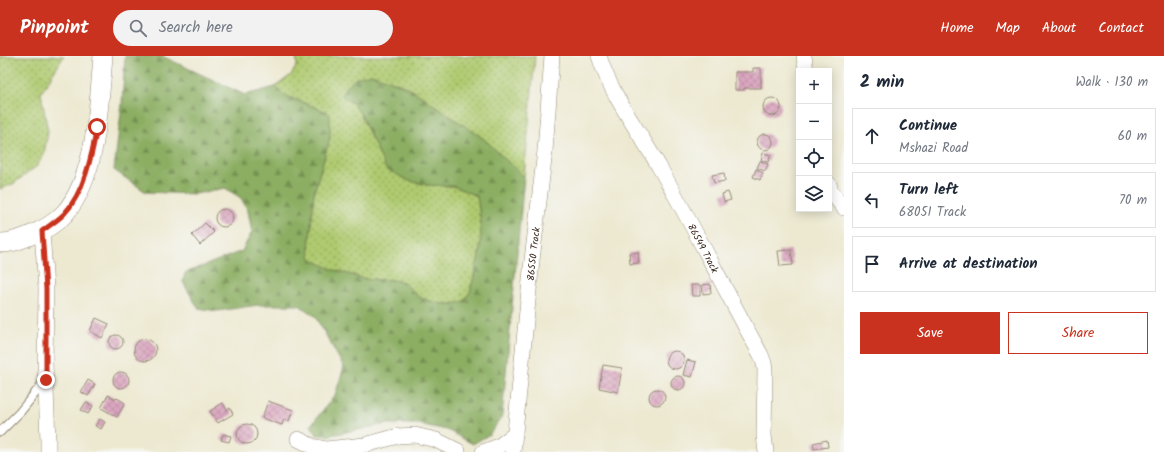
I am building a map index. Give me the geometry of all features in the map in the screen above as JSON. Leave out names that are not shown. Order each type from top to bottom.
[{"type":"street","points":[[0,243],[11,243],[42,231],[64,214],[79,192],[88,167],[97,128],[103,56]]},
{"type":"street","name":"86550 Track","points":[[513,452],[532,260],[545,151],[552,56]]},
{"type":"street","name":"86549 Track","points":[[598,56],[618,100],[661,169],[761,355],[765,370],[764,435],[766,452]]},
{"type":"street","points":[[804,56],[806,68]]},
{"type":"street","points":[[832,193],[844,208]]},
{"type":"street","points":[[42,231],[46,289],[48,452]]},
{"type":"street","points":[[483,452],[499,446],[515,434]]},
{"type":"street","points":[[298,439],[312,446],[326,449],[365,445],[398,436],[415,435],[436,440],[456,452],[477,452]]},
{"type":"lane","points":[[0,432],[20,412],[46,380]]},
{"type":"green space","points":[[0,56],[64,56],[41,93],[48,132],[44,154],[37,166],[13,184],[0,189]]},
{"type":"green space","points":[[125,56],[162,56],[245,95],[275,87],[284,95],[327,112],[330,116],[330,138],[314,192],[309,249],[311,259],[331,269],[365,279],[403,282],[419,297],[426,300],[443,304],[454,304],[464,301],[470,292],[480,252],[481,223],[477,196],[453,186],[427,185],[409,181],[386,169],[361,115],[353,103],[344,98],[342,94],[344,89],[356,78],[371,74],[412,90],[484,139],[524,177],[502,416],[490,434],[473,444],[447,430],[418,424],[387,424],[326,436],[317,435],[311,425],[335,395],[344,367],[315,316],[299,305],[258,305],[217,311],[198,308],[183,282],[185,273],[242,251],[252,232],[248,211],[241,198],[225,188],[195,194],[146,192],[114,170],[122,104]]},
{"type":"green space","points":[[296,56],[535,56],[524,177],[484,139],[412,90],[397,83],[371,74],[344,98],[353,103],[361,115],[386,169],[427,185],[453,186],[477,196],[481,223],[480,252],[470,292],[464,301],[454,304],[443,304],[426,300],[419,297],[403,282],[366,279],[331,269],[311,259],[309,249],[314,192],[330,138],[327,112],[284,95],[275,87],[291,75],[297,65]]},
{"type":"building","points":[[753,68],[761,68],[761,88],[744,88],[744,90],[735,90],[735,72],[753,72]]},
{"type":"building","points":[[768,98],[776,98],[781,103],[779,114],[776,116],[768,116],[763,111],[763,103]]},
{"type":"building","points":[[762,134],[768,134],[773,139],[771,148],[768,150],[762,150],[757,145],[757,139]]},
{"type":"building","points":[[763,153],[771,155],[768,162],[761,160]]},
{"type":"building","points":[[760,161],[768,164],[765,171],[757,168]]},
{"type":"building","points":[[756,169],[763,173],[760,180],[753,177]]},
{"type":"building","points":[[724,173],[725,181],[714,183],[712,175]]},
{"type":"building","points":[[728,192],[731,200],[724,202],[722,194]]},
{"type":"building","points":[[224,209],[230,212],[233,218],[230,224],[224,227],[218,224],[215,218],[218,212]]},
{"type":"building","points":[[205,223],[214,232],[200,245],[192,235]]},
{"type":"building","points":[[791,250],[793,265],[780,266],[778,251]]},
{"type":"building","points":[[638,252],[639,263],[630,264],[629,253]]},
{"type":"building","points":[[710,284],[711,293],[703,294],[702,285]]},
{"type":"building","points":[[691,285],[700,285],[700,296],[692,296]]},
{"type":"building","points":[[96,318],[109,324],[102,338],[90,331]]},
{"type":"building","points":[[113,335],[119,335],[123,339],[123,345],[119,349],[113,349],[109,345],[109,339]]},
{"type":"building","points":[[145,339],[153,342],[156,350],[153,358],[145,361],[137,358],[134,350],[137,342]]},
{"type":"building","points":[[671,351],[679,351],[684,356],[682,367],[679,369],[671,369],[666,364],[666,356]]},
{"type":"building","points":[[687,360],[696,362],[692,377],[683,375]]},
{"type":"building","points":[[603,365],[622,368],[618,392],[599,388]]},
{"type":"building","points":[[121,372],[127,374],[129,380],[127,386],[121,388],[115,386],[113,380],[115,374]]},
{"type":"building","points":[[675,376],[681,376],[685,380],[685,386],[681,390],[675,390],[671,386],[671,380]]},
{"type":"building","points":[[88,380],[95,384],[88,396],[81,392]]},
{"type":"building","points":[[654,389],[660,389],[665,394],[663,403],[660,405],[654,405],[649,400],[649,394]]},
{"type":"building","points":[[108,395],[125,403],[117,417],[101,408]]},
{"type":"building","points":[[268,401],[293,410],[289,421],[284,419],[282,425],[262,418]]},
{"type":"building","points":[[86,402],[93,406],[88,414],[81,410]]},
{"type":"building","points":[[223,403],[227,410],[230,408],[233,414],[218,423],[210,411]]},
{"type":"building","points":[[100,419],[105,422],[101,429],[95,426]]},
{"type":"building","points":[[247,424],[254,427],[257,434],[254,441],[247,444],[240,441],[237,434],[240,427]]},
{"type":"building","points":[[223,434],[231,436],[229,442],[221,440]]},
{"type":"building","points":[[827,440],[828,447],[814,449],[813,443]]},
{"type":"route","points":[[46,380],[46,289],[42,231],[64,214],[79,192],[88,167],[97,127]]}]
